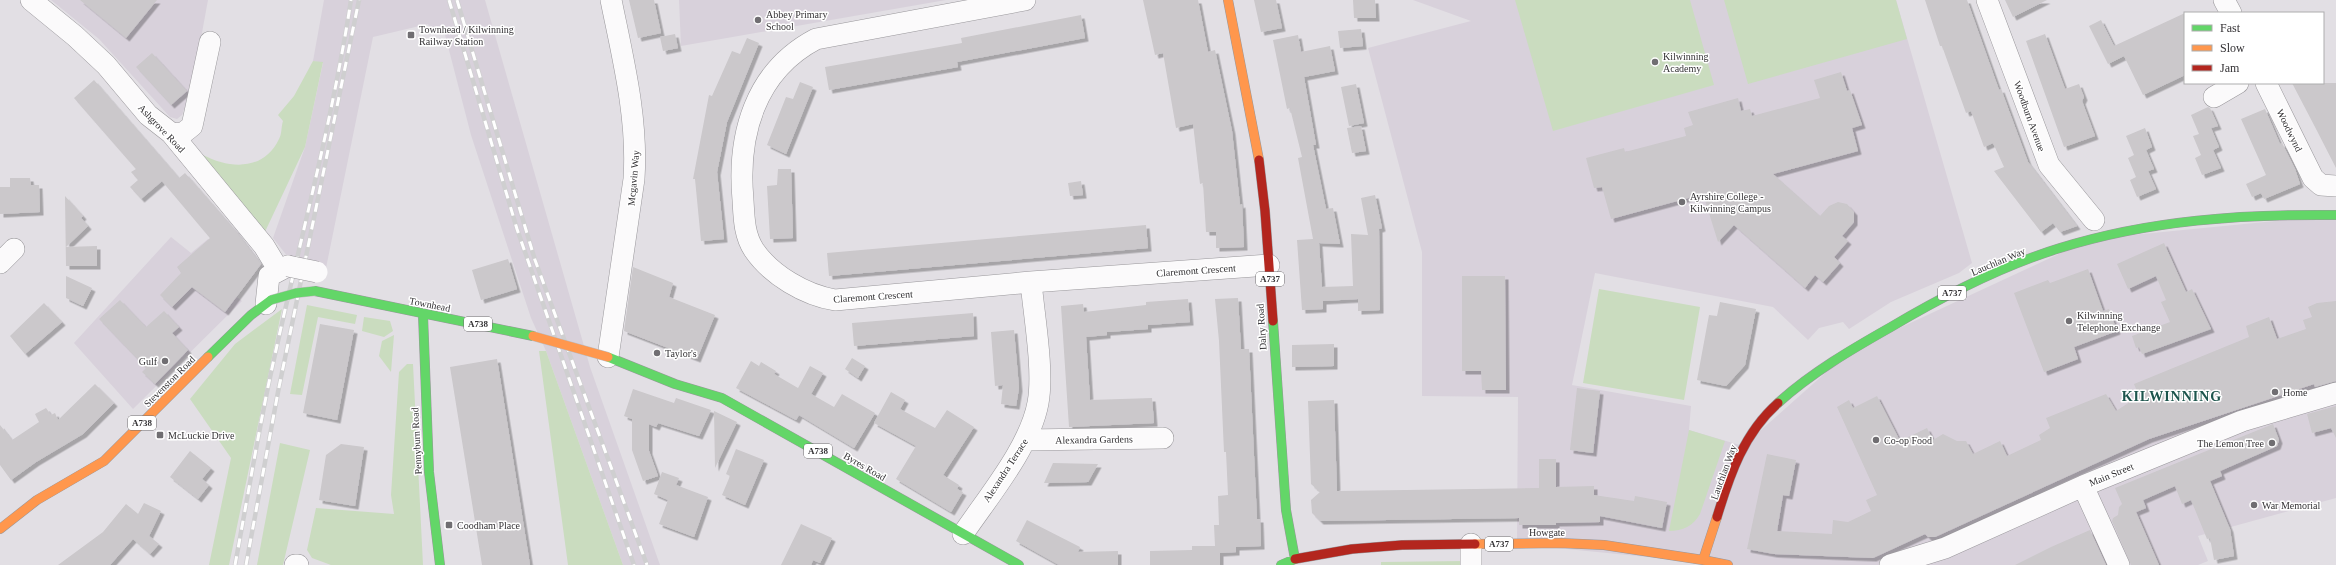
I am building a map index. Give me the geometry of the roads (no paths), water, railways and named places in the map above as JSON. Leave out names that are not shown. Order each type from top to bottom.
[{"type":"main road","name":"Dalry Road","points":[[1228,0],[1259,162],[1265,211],[1286,518],[1295,559]]},
{"type":"main road","name":"Lauchlan Way","points":[[1704,560],[1736,462],[1751,433],[1764,417],[1780,400],[1798,387],[1900,320],[1984,279],[2029,260],[2091,239],[2196,221],[2260,216],[2336,215]]},
{"type":"main road","name":"Townhead","points":[[269,302],[296,293],[316,281],[423,315],[533,336],[608,357]]},
{"type":"main road","name":"Stevenston Road","points":[[0,529],[37,500],[104,461],[252,315],[269,302]]},
{"type":"main road","name":"Pennyburn Road","points":[[423,315],[427,457],[433,525],[440,565]]},
{"type":"main road","name":"Byres Road","points":[[608,357],[675,384],[722,398],[1019,565]]},
{"type":"main road","name":"Howgate","points":[[1295,559],[1352,549],[1402,545],[1604,545],[1728,565]]},
{"type":"main road","points":[[1281,565],[1295,559]]},
{"type":"street","name":"Ashgrove Road","points":[[31,0],[76,36],[106,66],[148,115],[171,133],[283,268]]},
{"type":"street","name":"Mcgavin Way","points":[[608,357],[634,179],[636,151],[631,95],[611,0]]},
{"type":"street","name":"Claremont Crescent","points":[[1025,0],[830,36],[806,45],[791,54],[776,69],[760,94],[748,130],[740,171],[745,227],[754,250],[766,264],[805,292],[820,298],[835,300],[1031,282],[1269,265]]},
{"type":"street","name":"Woodburn Avenue","points":[[1987,0],[2049,165],[2094,220]]},
{"type":"street","points":[[171,133],[182,134],[192,126],[210,42]]},
{"type":"street","points":[[2214,97],[2236,84]]},
{"type":"street","name":"Woodwynd","points":[[2266,84],[2313,178],[2321,185],[2336,186]]},
{"type":"street","points":[[269,302],[270,276],[283,268],[316,281]]},
{"type":"street","name":"Alexandra Terrace","points":[[963,534],[1026,440],[1034,419],[1040,387],[1031,282]]},
{"type":"street","name":"Main Street","points":[[1890,565],[1945,548],[2083,486],[2242,421],[2336,393]]},
{"type":"street","name":"Alexandra Gardens","points":[[1026,440],[1163,438]]},
{"type":"street","points":[[2083,486],[2119,565]]},
{"type":"street","points":[[1471,544],[1471,565]]},
{"type":"railway","points":[[235,565],[268,387],[323,146],[343,49],[351,0]]},
{"type":"railway","points":[[246,565],[278,392],[359,0]]},
{"type":"railway","points":[[449,0],[517,229],[634,565]]},
{"type":"railway","points":[[457,0],[535,260],[647,565]]},
{"type":"place","name":"Abbey Primary School","points":[[758,20]]},
{"type":"place","name":"Townhead / Kilwinning Railway Station","points":[[411,35]]},
{"type":"place","name":"Kilwinning Academy","points":[[1655,62]]},
{"type":"place","name":"Ayrshire College - Kilwinning Campus","points":[[1682,202]]},
{"type":"place","name":"Kilwinning Telephone Exchange","points":[[2069,321]]},
{"type":"place","name":"Taylor's","points":[[657,353]]},
{"type":"place","name":"Gulf","points":[[165,361]]},
{"type":"place","name":"Home","points":[[2275,392]]},
{"type":"place","name":"McLuckie Drive","points":[[160,435]]},
{"type":"place","name":"Co-op Food","points":[[1876,440]]},
{"type":"place","name":"The Lemon Tree","points":[[2272,443]]},
{"type":"place","name":"War Memorial","points":[[2254,505]]},
{"type":"place","name":"Coodham Place","points":[[449,525]]},
{"type":"district","name":"KILWINNING","points":[[2172,396]]}]
